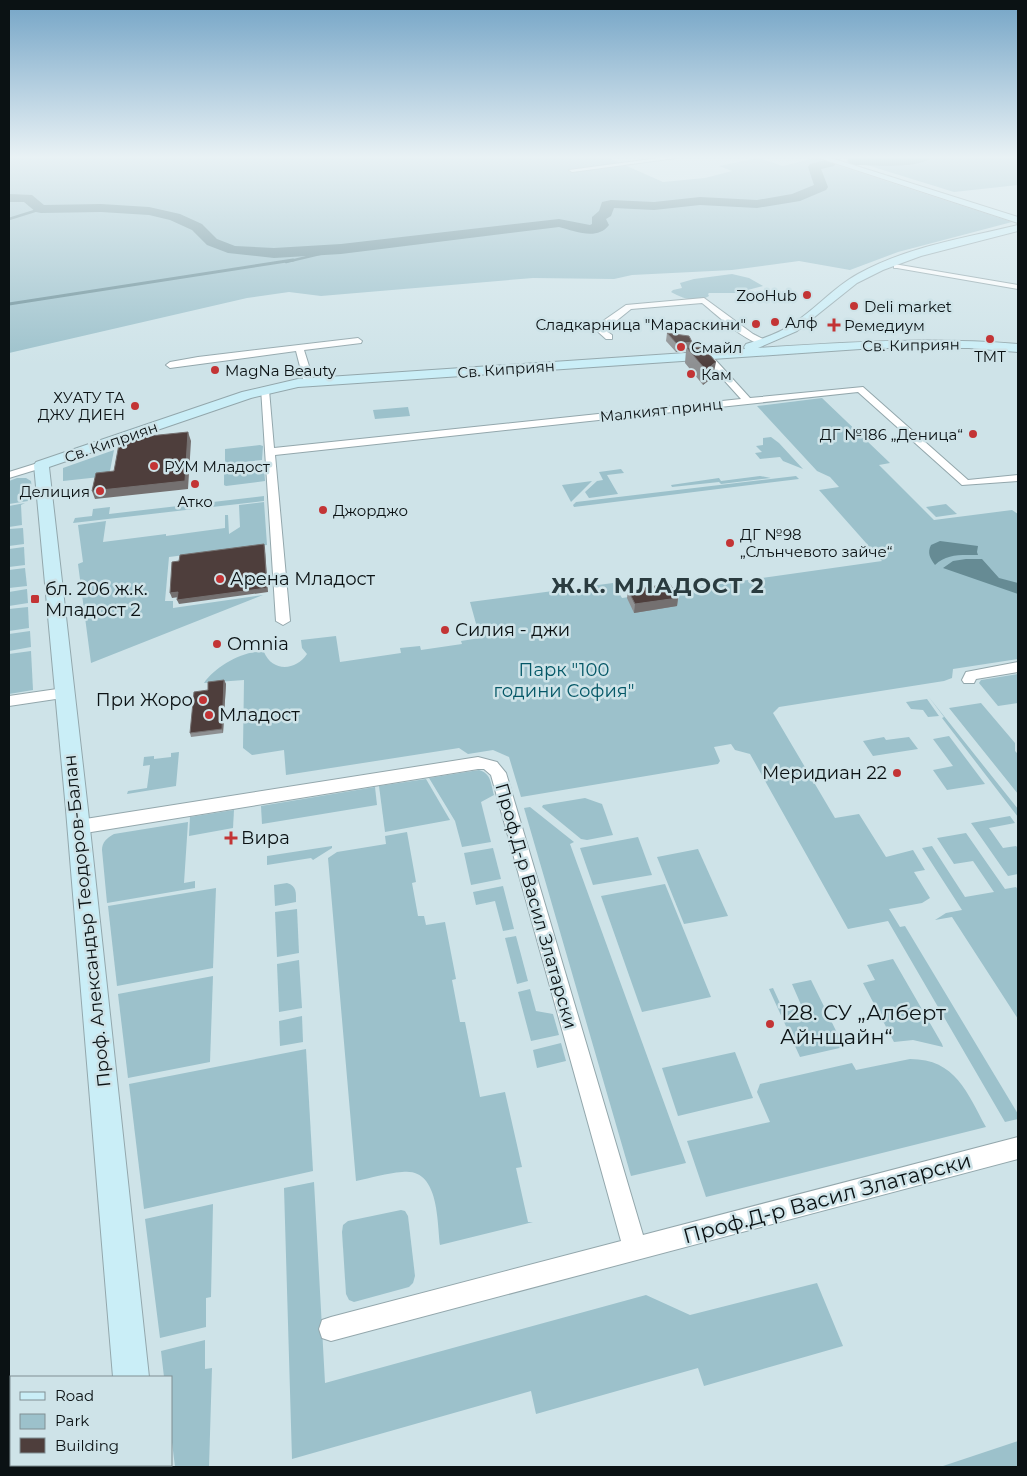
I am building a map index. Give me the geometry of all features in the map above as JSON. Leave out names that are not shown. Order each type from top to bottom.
[{"type":"street","points":[[871,272],[882,263],[906,254],[998,227]]},
{"type":"street","points":[[748,401],[713,355],[766,341],[798,325],[857,279],[871,272],[901,260],[1018,228]]},
{"type":"street","points":[[871,272],[1018,234]]},
{"type":"street","points":[[897,266],[1018,287]]},
{"type":"street","points":[[608,338],[600,330],[606,323],[629,307],[704,300],[750,336],[794,348],[815,349]]},
{"type":"street","points":[[170,365],[358,341]]},
{"type":"street","points":[[766,341],[783,349],[794,350]]},
{"type":"street","name":"Св. Киприян","points":[[9,475],[41,466],[264,390],[309,382],[713,355],[918,344],[969,344],[1018,348]]},
{"type":"street","points":[[299,348],[309,382]]},
{"type":"street","name":"Малкият принц","points":[[269,452],[860,389],[966,483],[1018,478]]},
{"type":"street","points":[[264,390],[283,621]]},
{"type":"street","name":"Проф. Александър Теодоров-Балан","points":[[41,466],[79,827],[131,1376]]},
{"type":"street","points":[[969,680],[972,674],[1018,667]]},
{"type":"street","points":[[9,701],[64,693]]},
{"type":"street","name":"Проф.Д-р Васил Златарски","points":[[79,827],[478,763],[485,763],[495,768],[635,1248]]},
{"type":"street","name":"Проф.Д-р Васил Златарски","points":[[331,1329],[1018,1148]]},
{"type":"green space","points":[[9,227],[993,227],[898,252],[850,270],[799,261],[732,270],[632,275],[614,279],[533,278],[321,296],[289,292],[247,298],[9,353]]},
{"type":"green space","points":[[732,274],[749,278],[763,286],[736,293],[709,293],[709,296],[695,300],[680,297],[671,292],[682,288],[680,283],[694,279]]},
{"type":"green space","name":"Парк \"100 години София\"","points":[[822,398],[890,463],[879,465],[934,520],[1012,510],[1018,514],[1018,659],[953,669],[952,678],[944,681],[779,707],[773,713],[835,818],[859,814],[886,857],[913,850],[925,870],[914,872],[930,898],[922,903],[889,909],[900,927],[905,926],[1018,1114],[1018,1119],[1005,1122],[888,921],[848,929],[750,754],[735,750],[731,744],[714,747],[720,761],[718,764],[521,797],[509,757],[493,750],[468,754],[459,748],[286,775],[284,750],[252,755],[243,748],[244,680],[204,683],[215,671],[230,661],[256,652],[264,652],[268,659],[278,666],[284,667],[297,664],[307,654],[302,648],[301,640],[336,636],[340,662],[401,653],[400,648],[420,646],[421,650],[462,644],[461,641],[480,638],[470,602],[613,583],[622,598],[882,561],[819,490],[839,487],[830,477],[817,471],[757,406]]},
{"type":"green space","points":[[408,407],[410,416],[375,419],[373,410]]},
{"type":"green space","points":[[771,437],[803,469],[783,461],[780,457],[760,459],[755,453],[762,452],[756,446],[763,445],[763,438]]},
{"type":"green space","points":[[263,446],[262,460],[225,464],[225,449]]},
{"type":"green space","points":[[114,450],[109,476],[63,481],[63,468]]},
{"type":"green space","points":[[261,465],[264,467],[265,481],[224,485],[224,469]]},
{"type":"green space","points":[[621,469],[624,473],[607,475],[618,494],[589,498],[585,492],[597,481],[603,480],[599,472]]},
{"type":"green space","points":[[760,476],[771,478],[721,484],[719,482],[672,487],[671,485],[719,478],[721,481]]},
{"type":"green space","points":[[796,476],[799,479],[574,507],[573,505],[576,502]]},
{"type":"green space","points":[[17,478],[26,478],[31,481],[32,490],[27,493],[32,496],[32,499],[9,504],[9,481]]},
{"type":"green space","points":[[592,481],[571,502],[562,485]]},
{"type":"green space","points":[[264,496],[264,501],[73,523],[75,518],[92,516],[93,509],[110,507],[109,514]]},
{"type":"green space","points":[[264,502],[267,545],[169,557],[165,601],[173,601],[173,608],[263,595],[91,663],[78,564],[83,562],[78,525],[106,521],[103,542],[225,528],[225,515],[228,515],[229,534],[240,527],[239,505]]},
{"type":"green space","points":[[25,503],[21,505],[22,525],[9,527],[9,506]]},
{"type":"green space","points":[[946,504],[957,514],[936,517],[926,507]]},
{"type":"green space","points":[[23,528],[24,544],[9,546],[9,529]]},
{"type":"green space","points":[[24,547],[25,565],[9,567],[9,549]]},
{"type":"green space","points":[[25,568],[27,586],[9,588],[9,570]]},
{"type":"green space","points":[[27,589],[28,603],[9,606],[9,592]]},
{"type":"green space","points":[[28,607],[29,628],[9,631],[9,609]]},
{"type":"green space","points":[[30,631],[31,647],[9,651],[9,634]]},
{"type":"green space","points":[[31,651],[33,690],[9,694],[9,654]]},
{"type":"green space","points":[[1018,674],[1018,703],[998,706],[979,683],[981,680]]},
{"type":"green space","points":[[928,696],[1018,809],[1018,817],[942,718],[944,717]]},
{"type":"green space","points":[[927,699],[939,716],[928,717],[923,710],[911,709],[906,702]]},
{"type":"green space","points":[[981,703],[1015,743],[1015,751],[1018,754],[1018,794],[949,708]]},
{"type":"green space","points":[[949,736],[985,784],[947,790],[933,770],[953,766],[933,739]]},
{"type":"green space","points":[[884,737],[886,740],[909,737],[918,749],[873,756],[863,741]]},
{"type":"green space","points":[[179,752],[176,786],[127,794],[128,791],[147,788],[150,765],[143,766],[144,757],[154,756],[154,759],[171,757],[171,753]]},
{"type":"green space","points":[[479,770],[488,776],[494,795],[481,802],[491,842],[462,847],[455,821],[429,778]]},
{"type":"green space","points":[[426,779],[450,820],[385,832],[379,786]]},
{"type":"green space","points":[[375,787],[377,805],[262,824],[261,806]]},
{"type":"green space","points":[[585,798],[602,804],[613,835],[587,840],[581,839],[542,807],[543,805]]},
{"type":"green space","points":[[530,807],[574,842],[570,844],[686,1163],[631,1176],[524,808]]},
{"type":"green space","points":[[234,810],[233,828],[189,836],[190,817]]},
{"type":"green space","points":[[1010,816],[1015,823],[989,828],[1003,848],[1016,846],[1018,848],[1018,874],[1008,876],[971,823]]},
{"type":"green space","points":[[188,822],[184,883],[195,881],[195,888],[107,903],[102,850],[107,839],[114,834]]},
{"type":"green space","points":[[407,832],[416,882],[412,883],[418,916],[424,916],[426,925],[445,922],[456,979],[452,980],[460,1022],[465,1022],[480,1097],[505,1092],[522,1167],[516,1168],[528,1222],[533,1222],[440,1245],[434,1197],[423,1178],[414,1173],[402,1172],[356,1181],[328,858],[337,852],[386,844],[385,836]]},
{"type":"green space","points":[[966,833],[1005,889],[1016,887],[1018,890],[1018,1019],[952,917],[935,920],[946,913],[962,910],[922,848],[932,846],[965,897],[994,892],[973,861],[954,864],[937,838]]},
{"type":"green space","points":[[638,837],[652,875],[593,885],[580,848]]},
{"type":"green space","points":[[332,846],[332,848],[313,860],[311,858],[267,865],[267,856]]},
{"type":"green space","points":[[493,848],[501,879],[471,885],[464,853]]},
{"type":"green space","points":[[698,849],[728,916],[684,924],[657,857]]},
{"type":"green space","points":[[287,883],[294,888],[296,902],[275,906],[274,885]]},
{"type":"green space","points":[[665,884],[711,997],[642,1012],[601,896]]},
{"type":"green space","points":[[503,886],[514,929],[503,931],[495,901],[476,905],[473,892]]},
{"type":"green space","points":[[216,888],[213,968],[117,986],[108,906]]},
{"type":"green space","points":[[297,909],[299,953],[277,957],[275,912]]},
{"type":"green space","points":[[516,936],[528,981],[517,984],[505,938]]},
{"type":"green space","points":[[893,959],[943,1047],[913,1040],[894,1042],[863,983],[875,980],[867,965]]},
{"type":"green space","points":[[299,960],[302,1008],[279,1012],[277,964]]},
{"type":"green space","points":[[213,976],[210,1062],[128,1078],[118,994]]},
{"type":"green space","points":[[811,980],[844,1047],[800,1057],[769,989],[773,988],[784,1012],[802,1007],[792,984]]},
{"type":"green space","points":[[530,989],[536,1011],[553,1014],[559,1035],[531,1041],[518,992]]},
{"type":"green space","points":[[302,1016],[303,1042],[280,1046],[279,1021]]},
{"type":"green space","points":[[561,1043],[566,1061],[537,1068],[533,1050]]},
{"type":"green space","points":[[306,1049],[313,1171],[144,1209],[129,1084]]},
{"type":"green space","points":[[735,1052],[753,1098],[678,1116],[662,1068]]},
{"type":"green space","points":[[910,1059],[939,1065],[958,1080],[973,1102],[986,1127],[706,1197],[687,1141],[770,1122],[757,1092],[760,1084],[852,1063],[856,1070]]},
{"type":"green space","points":[[314,1182],[325,1383],[646,1295],[690,1315],[817,1283],[843,1346],[704,1386],[698,1368],[536,1414],[531,1391],[292,1459],[284,1188]]},
{"type":"green space","points":[[213,1204],[211,1297],[206,1298],[206,1327],[160,1338],[145,1219]]},
{"type":"green space","points":[[401,1210],[405,1211],[408,1216],[415,1276],[413,1283],[409,1287],[354,1302],[349,1300],[346,1294],[343,1225],[348,1221]]},
{"type":"green space","points":[[205,1340],[205,1369],[212,1368],[209,1467],[175,1467],[172,1442],[172,1376],[164,1376],[161,1351]]},
{"type":"green space","points":[[1018,1441],[1018,1467],[940,1467]]},
{"type":"shaded area","points":[[940,541],[978,546],[978,555],[961,555],[945,558],[935,565],[930,558],[929,551],[931,545]]},
{"type":"shaded area","points":[[982,559],[999,578],[1018,583],[1018,594],[943,568],[953,561]]},
{"type":"building","points":[[667,333],[689,336],[692,342],[677,344]]},
{"type":"building","points":[[703,347],[716,362],[706,370],[687,348]]},
{"type":"building","name":"РУМ Младост","points":[[188,432],[185,481],[92,491],[96,473],[114,471],[120,439]]},
{"type":"building","name":"Арена Младост","points":[[264,544],[267,588],[177,600],[178,592],[170,593],[172,562],[179,561],[180,555]]},
{"type":"building","points":[[670,584],[678,598],[635,604],[628,590]]},
{"type":"building","name":"Младост","points":[[224,680],[222,729],[190,733],[194,692],[208,690],[208,682]]},
{"type":"waterway","points":[[197,227],[212,242],[233,250],[274,253],[341,249],[526,227]]},
{"type":"waterway","points":[[577,227],[592,230],[598,227]]},
{"type":"waterway","points":[[286,262],[341,249]]},
{"type":"waterway","points":[[9,304],[293,260]]},
{"type":"place","name":"ZooHub","points":[[807,295]]},
{"type":"place","name":"Deli market","points":[[854,306]]},
{"type":"place","name":"Алф","points":[[775,322]]},
{"type":"place","name":"Сладкарница \"Мараскини\"","points":[[756,324]]},
{"type":"place","name":"Ремедиум","points":[[834,325]]},
{"type":"place","name":"TMT","points":[[990,339]]},
{"type":"place","name":"Смайл","points":[[681,347]]},
{"type":"place","name":"MagNa Beauty","points":[[215,370]]},
{"type":"place","name":"Кам","points":[[691,374]]},
{"type":"place","name":"ХУАТУ ТА ДЖУ ДИЕН","points":[[135,406]]},
{"type":"place","name":"ДГ №186 „Деница“","points":[[973,434]]},
{"type":"place","name":"РУМ Младост","points":[[154,466]]},
{"type":"place","name":"Атко","points":[[195,484]]},
{"type":"place","name":"Делиция","points":[[100,491]]},
{"type":"place","name":"Джорджо","points":[[323,510]]},
{"type":"place","name":"ДГ №98 „Слънчевото зайче“","points":[[730,543]]},
{"type":"place","name":"Арена Младост","points":[[220,579]]},
{"type":"place","name":"бл. 206 ж.к. Младост 2","points":[[35,599]]},
{"type":"place","name":"Силия - джи","points":[[445,630]]},
{"type":"place","name":"Omnia","points":[[217,644]]},
{"type":"place","name":"При Жоро","points":[[203,700]]},
{"type":"place","name":"Младост","points":[[209,715]]},
{"type":"place","name":"Меридиан 22","points":[[897,773]]},
{"type":"place","name":"Вира","points":[[231,838]]},
{"type":"place","name":"128. СУ „Алберт Айнщайн“","points":[[770,1024]]},
{"type":"district","name":"Ж.К. МЛАДОСТ 2","points":[[658,585]]}]
